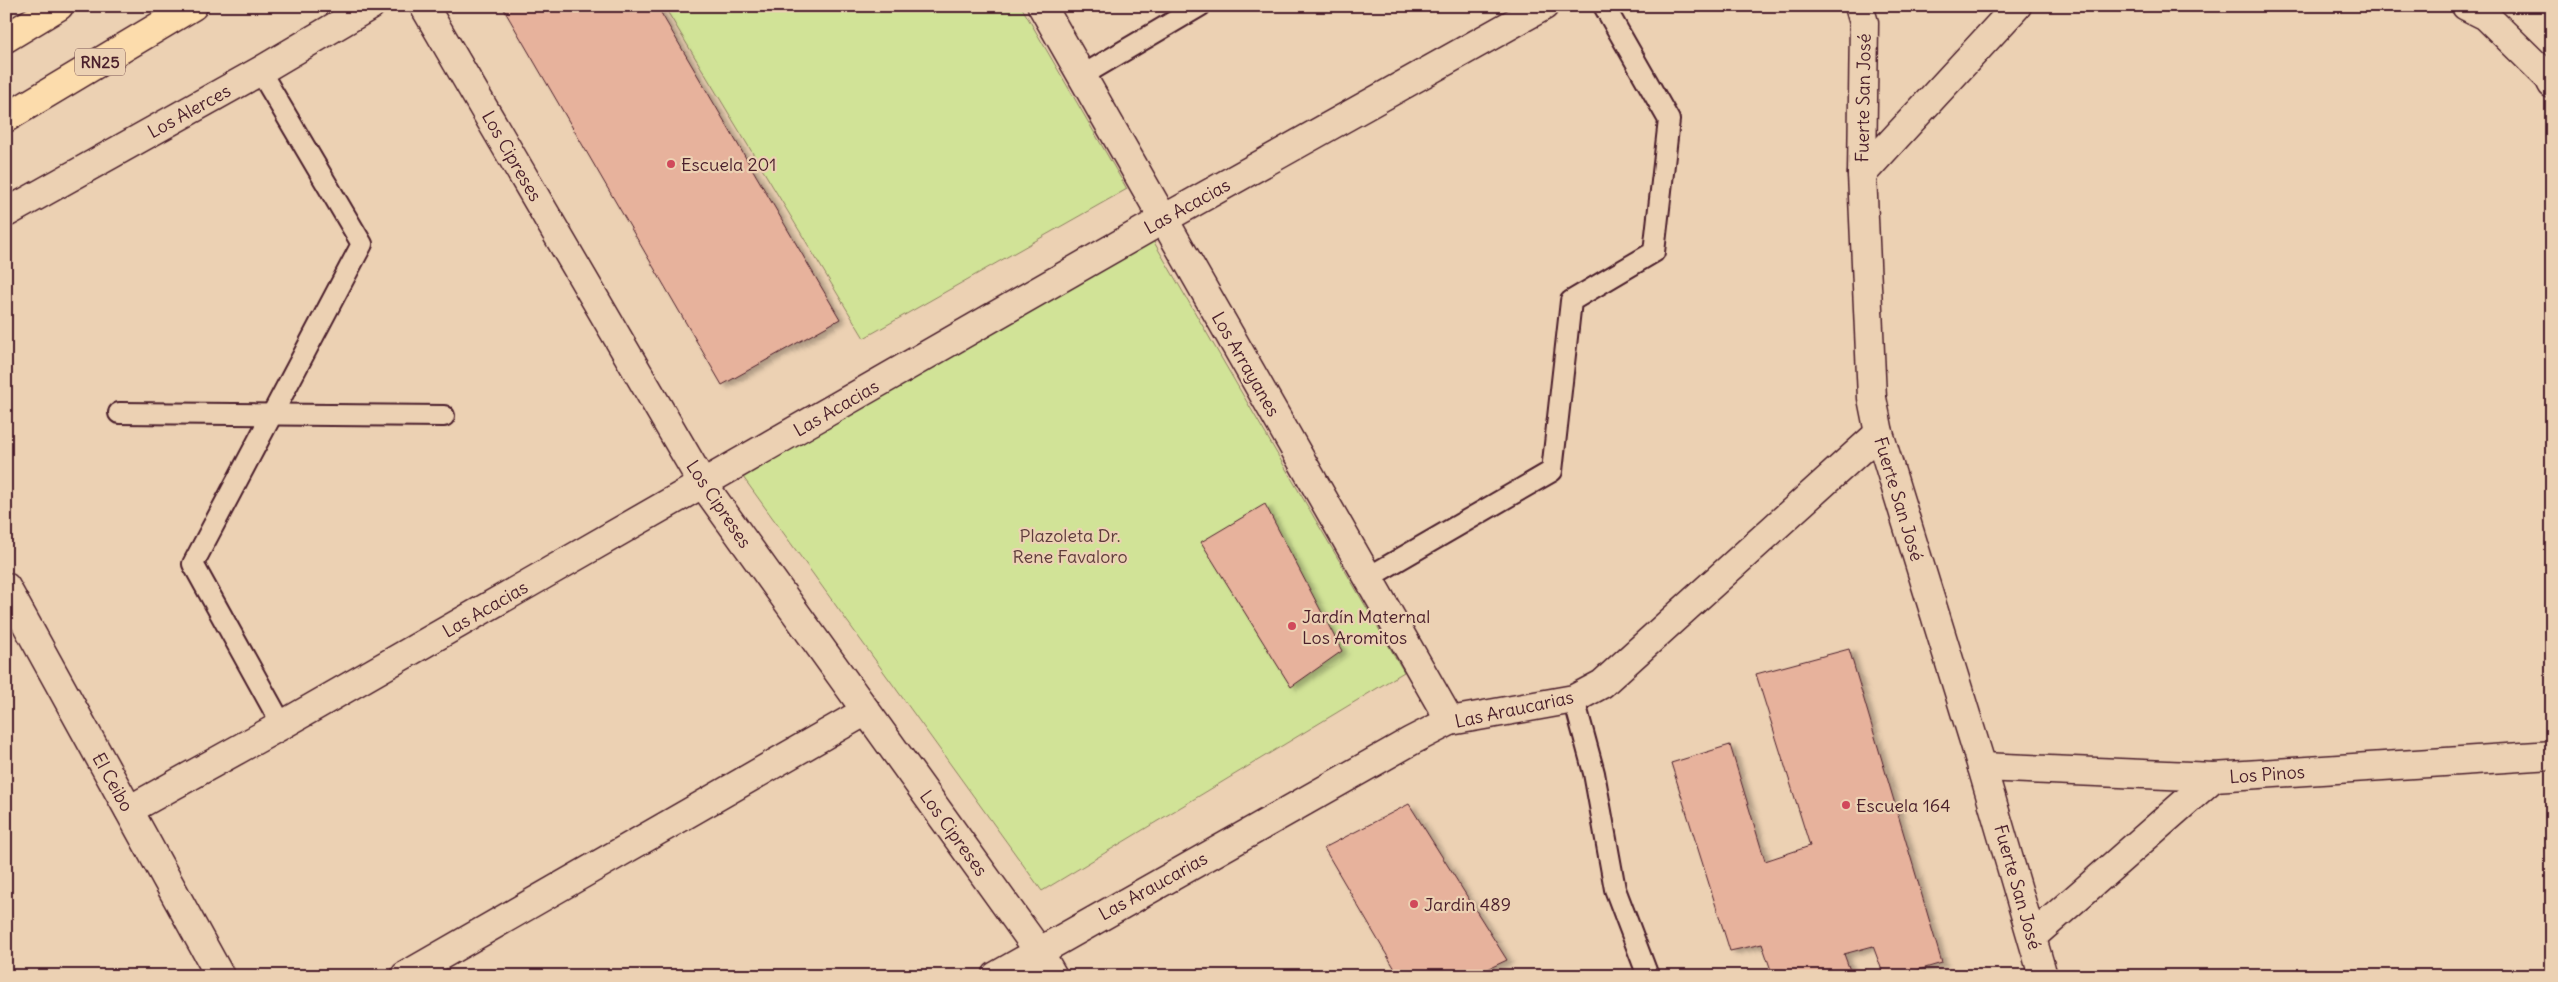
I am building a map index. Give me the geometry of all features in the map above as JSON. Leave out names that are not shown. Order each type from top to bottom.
[{"type":"highway","points":[[6,38],[59,6]]},
{"type":"highway","name":"RN25","points":[[6,118],[193,6]]},
{"type":"street","name":"Los Alerces","points":[[6,213],[260,71],[370,6]]},
{"type":"street","name":"Los Cipreses","points":[[424,6],[703,484],[1038,950],[1053,976]]},
{"type":"street","name":"Los Arrayanes","points":[[1042,6],[1083,75],[1162,220],[1369,577],[1450,721]]},
{"type":"street","name":"Las Acacias","points":[[129,810],[282,725],[1162,220],[1544,6]]},
{"type":"street","name":"Fuerte San José","points":[[1859,6],[1864,23],[1862,174],[1872,398],[1879,433],[1982,767],[2033,936],[2043,976]]},
{"type":"street","points":[[1862,174],[2017,6]]},
{"type":"street","points":[[2466,6],[2486,16],[2551,80]]},
{"type":"street","name":"Las Araucarias","points":[[996,976],[1038,950],[1411,740],[1450,721],[1574,699],[1602,684],[1879,433]]},
{"type":"street","name":"El Ceibo","points":[[6,587],[129,810],[217,975]]},
{"type":"street","points":[[405,976],[866,711]]},
{"type":"street","name":"Los Pinos","points":[[1982,767],[2214,777],[2552,755]]},
{"type":"street","points":[[2033,936],[2214,777]]},
{"type":"lane","points":[[1083,75],[1200,6]]},
{"type":"lane","points":[[1369,577],[1552,471],[1571,301],[1654,252],[1669,120],[1604,6]]},
{"type":"lane","points":[[260,71],[362,244],[193,564],[282,725]]},
{"type":"lane","points":[[119,413],[271,416],[444,416]]},
{"type":"lane","points":[[1574,699],[1594,773],[1614,889],[1648,976]]},
{"type":"green space","points":[[664,6],[1021,6],[1127,189],[864,338]]},
{"type":"green space","name":"Plazoleta Dr. Rene Favaloro","points":[[1151,237],[1404,672],[1042,891],[743,477]]},
{"type":"building","name":"Escuela 201","points":[[507,6],[657,6],[840,319],[722,385],[503,8]]},
{"type":"building","points":[[1265,504],[1342,651],[1291,687],[1201,542]]},
{"type":"building","name":"Escuela 164","points":[[1849,649],[1942,963],[1898,976],[1884,976],[1873,946],[1844,954],[1852,976],[1773,976],[1762,944],[1730,951],[1671,763],[1730,745],[1765,861],[1810,846],[1756,674]]},
{"type":"building","name":"Jardin 489","points":[[1409,804],[1507,960],[1473,976],[1399,976],[1324,848]]},
{"type":"place","name":"Escuela 201","points":[[671,164]]},
{"type":"place","name":"Jardín Maternal Los Aromitos","points":[[1292,626]]},
{"type":"place","name":"Escuela 164","points":[[1846,805]]},
{"type":"place","name":"Jardin 489","points":[[1414,904]]}]
